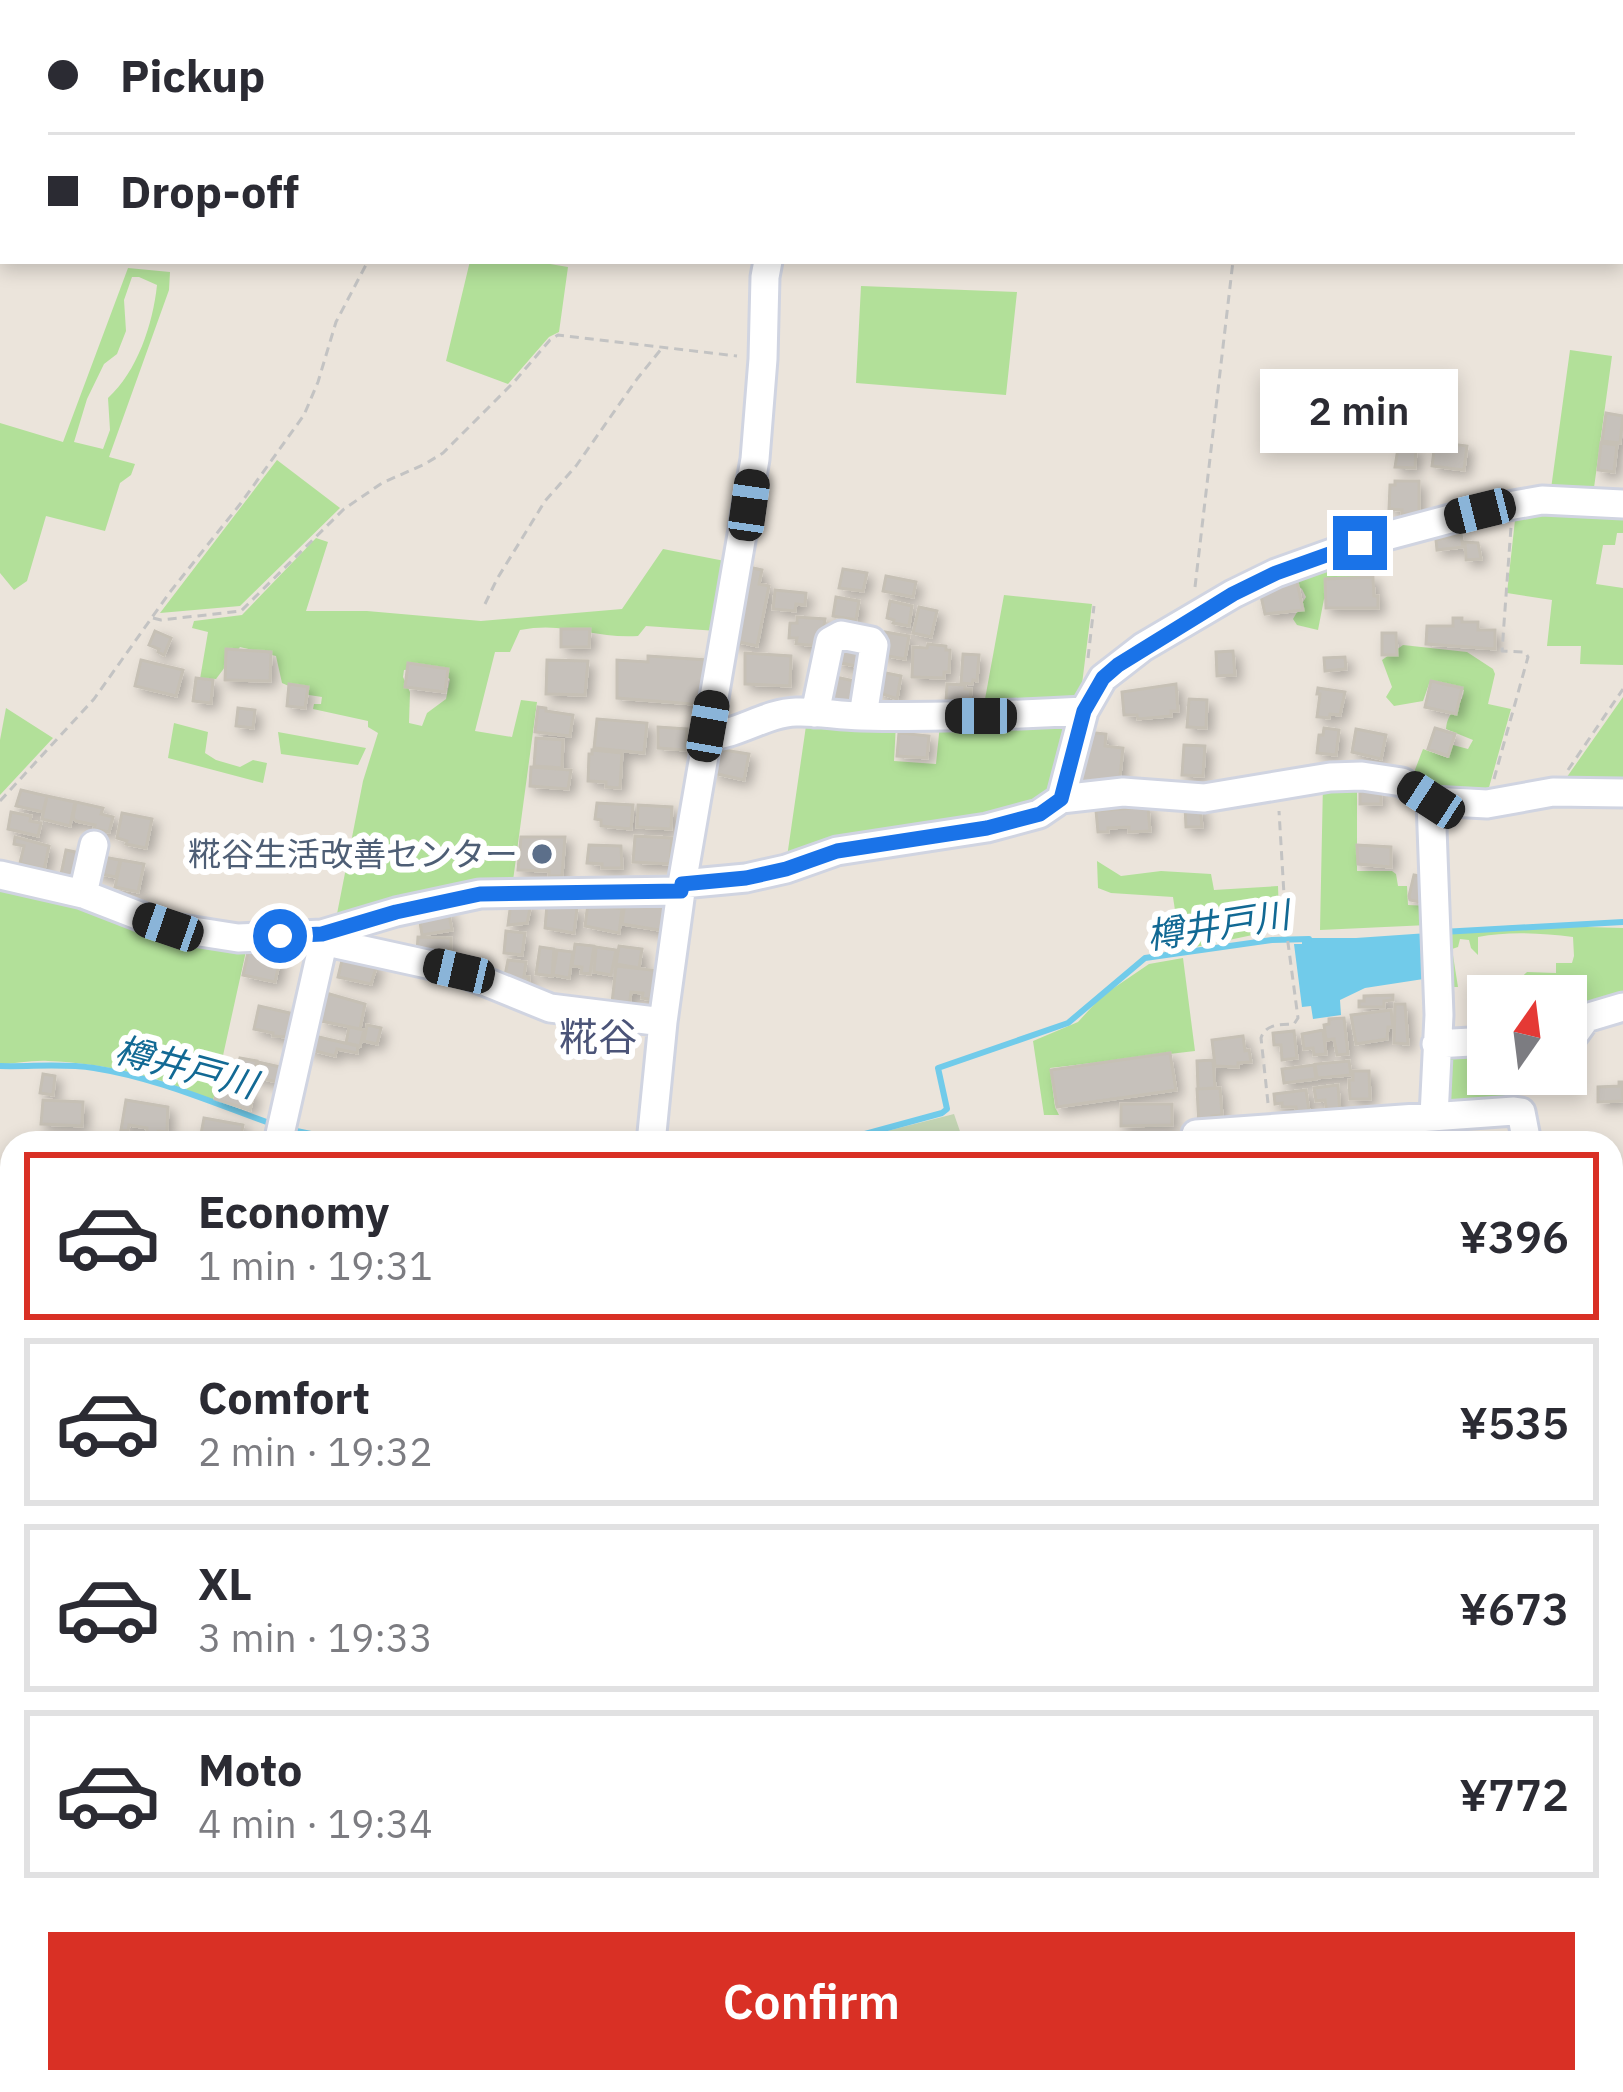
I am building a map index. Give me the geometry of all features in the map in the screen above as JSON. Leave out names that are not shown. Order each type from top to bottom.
[{"type":"street","points":[[653,1131],[682,887],[749,505],[767,264]]},
{"type":"street","points":[[1061,799],[1088,702],[1103,678],[1192,617],[1262,580],[1414,528],[1513,505],[1543,500],[1623,504]]},
{"type":"street","points":[[815,713],[830,641],[841,635],[874,645],[863,716]]},
{"type":"street","points":[[707,736],[791,712],[981,716],[1088,702]]},
{"type":"street","points":[[0,875],[83,894],[193,933],[238,938],[322,934],[480,894],[682,887],[746,878],[837,851],[987,828],[1040,814],[1061,799],[1123,792],[1204,797],[1330,777],[1382,777],[1402,782],[1431,800],[1487,804],[1553,792],[1623,793]]},
{"type":"street","points":[[1431,800],[1439,1015],[1434,1116]]},
{"type":"street","points":[[83,894],[94,845]]},
{"type":"street","points":[[322,934],[336,944],[459,971],[550,1008],[663,1022]]},
{"type":"street","points":[[280,1131],[322,934]]},
{"type":"street","points":[[1587,1018],[1623,1007]]},
{"type":"street","points":[[1436,1044],[1467,1042]]},
{"type":"street","points":[[1248,1131],[1521,1112],[1525,1131]]},
{"type":"path","points":[[0,801],[94,699],[304,415],[336,322],[366,264]]},
{"type":"path","points":[[1192,617],[1233,264]]},
{"type":"path","points":[[153,618],[241,611],[344,509],[382,483],[443,453],[558,335],[763,359]]},
{"type":"path","points":[[485,604],[545,501],[664,347]]},
{"type":"path","points":[[1487,804],[1528,657],[1525,652],[1502,650],[1513,505]]},
{"type":"path","points":[[1088,702],[1085,685],[1094,606]]},
{"type":"path","points":[[1553,792],[1623,689]]},
{"type":"path","points":[[1271,1128],[1261,1037],[1270,1027],[1297,1022],[1277,787]]},
{"type":"green space","points":[[469,264],[568,267],[559,332],[549,337],[508,384],[446,361]]},
{"type":"green space","points":[[128,268],[170,272],[169,290],[109,457],[135,464],[131,475],[120,483],[105,531],[46,516],[27,581],[14,590],[0,573],[0,423],[63,442]],"holes":[[[132,277],[157,285],[152,315],[135,361],[108,398],[110,430],[103,449],[74,442],[104,364],[117,354],[126,331],[124,300]]]},
{"type":"green space","points":[[861,286],[1017,292],[1006,395],[856,383]]},
{"type":"green space","points":[[1570,350],[1612,356],[1593,495],[1550,496]]},
{"type":"green space","points":[[277,460],[340,508],[240,606],[160,613]]},
{"type":"green space","points":[[1623,508],[1623,533],[1617,533],[1615,545],[1603,545],[1596,584],[1623,588],[1623,665],[1580,664],[1581,646],[1547,646],[1552,600],[1507,593],[1515,520],[1519,511]]},
{"type":"green space","points":[[316,538],[328,542],[306,611],[481,621],[622,609],[663,549],[730,562],[717,631],[646,626],[638,636],[622,636],[536,628],[520,630],[510,652],[495,652],[475,731],[512,737],[521,700],[537,702],[512,888],[336,919],[363,781],[378,733],[368,727],[368,721],[313,709],[322,697],[282,683],[276,656],[240,647],[216,679],[200,679],[208,632],[192,628],[194,621],[242,615]],"holes":[[[431,668],[450,679],[446,699],[427,713],[422,726],[409,723],[410,692],[404,670]]]},
{"type":"green space","points":[[1377,549],[1379,558],[1369,573],[1324,599],[1318,630],[1297,625],[1293,619],[1306,597],[1285,575]]},
{"type":"green space","points":[[1004,595],[1092,604],[1080,700],[983,710]]},
{"type":"green space","points":[[1403,645],[1467,652],[1493,669],[1488,704],[1511,709],[1486,798],[1453,799],[1413,775],[1423,749],[1448,758],[1453,745],[1468,749],[1473,740],[1446,729],[1464,690],[1429,684],[1423,701],[1394,706],[1386,697],[1392,687],[1382,660]]},
{"type":"green space","points":[[1623,697],[1623,788],[1562,784]]},
{"type":"green space","points":[[6,708],[53,738],[0,795],[0,740]]},
{"type":"green space","points":[[807,719],[896,724],[894,761],[936,764],[940,724],[1072,722],[1058,790],[1044,804],[786,864]]},
{"type":"green space","points":[[174,723],[208,732],[205,753],[216,760],[240,767],[253,760],[267,763],[263,783],[168,758]]},
{"type":"green space","points":[[278,732],[366,748],[358,765],[281,754]]},
{"type":"green space","points":[[1357,781],[1357,871],[1396,874],[1398,886],[1407,886],[1408,905],[1428,906],[1428,925],[1320,930],[1323,783]]},
{"type":"green space","points":[[1097,861],[1121,876],[1161,871],[1211,874],[1214,890],[1278,886],[1279,915],[1265,919],[1267,932],[1181,950],[1173,897],[1098,888]]},
{"type":"green space","points":[[0,880],[248,942],[213,1101],[111,1068],[48,1061],[0,1064]]},
{"type":"green space","points":[[1519,925],[1623,928],[1623,1004],[1587,1022],[1587,975],[1524,975],[1556,973],[1556,963],[1572,963],[1573,937],[1513,933],[1478,937],[1478,955],[1469,940],[1460,939],[1452,949],[1458,987],[1445,987],[1440,931]]},
{"type":"green space","points":[[1183,958],[1195,1051],[1050,1068],[1059,1115],[1044,1115],[1033,1041],[1078,1022],[1102,996],[1149,964]]},
{"type":"green space","points":[[1467,1048],[1467,1095],[1517,1095],[1517,1102],[1443,1109],[1441,1054]]},
{"type":"green space","points":[[954,1114],[960,1131],[887,1131]]},
{"type":"water","points":[[1428,933],[1430,978],[1365,988],[1340,1000],[1341,1015],[1313,1019],[1311,1006],[1302,1007],[1294,944],[1302,944],[1302,938]]},
{"type":"building","points":[[1606,413],[1623,416],[1620,443],[1602,441]]},
{"type":"building","points":[[1435,442],[1467,446],[1464,470],[1432,466]]},
{"type":"building","points":[[1601,443],[1617,445],[1614,472],[1598,470]]},
{"type":"building","points":[[1398,448],[1416,449],[1415,468],[1395,467]]},
{"type":"building","points":[[1419,481],[1419,517],[1389,509],[1390,485]]},
{"type":"building","points":[[1461,534],[1463,547],[1437,550],[1436,540]]},
{"type":"building","points":[[1465,542],[1478,543],[1481,559],[1466,560]]},
{"type":"building","points":[[744,566],[762,570],[759,584],[769,586],[757,646],[730,640]]},
{"type":"building","points":[[843,569],[867,573],[863,591],[839,588]]},
{"type":"building","points":[[886,576],[916,582],[913,597],[883,591]]},
{"type":"building","points":[[1296,577],[1303,610],[1265,614],[1261,596]]},
{"type":"building","points":[[1373,577],[1378,608],[1326,608],[1325,579]]},
{"type":"building","points":[[775,590],[806,593],[805,605],[796,604],[795,611],[773,609]]},
{"type":"building","points":[[836,597],[859,601],[856,620],[833,616]]},
{"type":"building","points":[[890,601],[912,606],[909,626],[887,618]]},
{"type":"building","points":[[919,607],[937,611],[931,637],[913,633]]},
{"type":"building","points":[[797,617],[825,619],[821,646],[796,644],[797,638],[789,638],[790,623],[797,623]]},
{"type":"building","points":[[1453,618],[1478,622],[1478,630],[1495,630],[1495,649],[1426,644],[1427,626],[1453,626]]},
{"type":"building","points":[[561,629],[590,629],[589,647],[561,647]]},
{"type":"building","points":[[155,631],[171,638],[164,655],[149,645]]},
{"type":"building","points":[[885,632],[909,636],[905,659],[882,655]]},
{"type":"building","points":[[1382,633],[1396,633],[1397,655],[1382,655]]},
{"type":"building","points":[[841,644],[863,652],[861,667],[835,662]]},
{"type":"building","points":[[928,644],[950,650],[949,672],[944,672],[944,678],[912,677],[913,647],[927,648]]},
{"type":"building","points":[[226,649],[271,652],[270,681],[225,680]]},
{"type":"building","points":[[1233,651],[1235,675],[1217,676],[1216,652]]},
{"type":"building","points":[[745,653],[791,656],[790,686],[745,684]]},
{"type":"building","points":[[963,654],[979,655],[977,681],[972,684],[961,683]]},
{"type":"building","points":[[648,656],[707,660],[705,705],[617,698],[617,660],[648,662]]},
{"type":"building","points":[[1345,657],[1346,669],[1325,671],[1324,658]]},
{"type":"building","points":[[141,660],[183,670],[176,696],[135,686]]},
{"type":"building","points":[[547,660],[588,661],[585,695],[546,694]]},
{"type":"building","points":[[408,663],[448,669],[445,692],[405,687]]},
{"type":"building","points":[[881,672],[901,676],[897,699],[877,692]]},
{"type":"building","points":[[831,676],[854,681],[850,702],[827,698]]},
{"type":"building","points":[[196,678],[213,680],[211,703],[193,701]]},
{"type":"building","points":[[1431,681],[1462,688],[1456,714],[1425,707]]},
{"type":"building","points":[[289,684],[308,687],[305,708],[287,706]]},
{"type":"building","points":[[947,684],[971,689],[970,703],[946,702]]},
{"type":"building","points":[[1176,684],[1178,711],[1171,711],[1171,716],[1138,719],[1124,715],[1122,692]]},
{"type":"building","points":[[1318,688],[1345,692],[1340,715],[1317,717]]},
{"type":"building","points":[[1189,699],[1207,700],[1206,728],[1187,727]]},
{"type":"building","points":[[538,707],[573,715],[570,736],[535,732]]},
{"type":"building","points":[[238,708],[255,710],[253,728],[236,726]]},
{"type":"building","points":[[597,719],[647,723],[644,753],[594,748]]},
{"type":"building","points":[[658,727],[687,729],[685,750],[658,748]]},
{"type":"building","points":[[1324,728],[1339,730],[1336,755],[1317,753]]},
{"type":"building","points":[[1435,728],[1455,734],[1448,756],[1428,749]]},
{"type":"building","points":[[1356,729],[1386,735],[1381,759],[1352,752]]},
{"type":"building","points":[[1086,732],[1106,734],[1105,746],[1123,748],[1119,785],[1081,783]]},
{"type":"building","points":[[899,733],[929,736],[927,758],[897,756]]},
{"type":"building","points":[[536,738],[563,740],[562,768],[534,766]]},
{"type":"building","points":[[1184,745],[1205,746],[1203,776],[1182,775]]},
{"type":"building","points":[[718,749],[749,754],[744,780],[713,773]]},
{"type":"building","points":[[592,750],[622,753],[620,788],[588,781]]},
{"type":"building","points":[[531,767],[571,770],[568,789],[530,786]]},
{"type":"building","points":[[1360,788],[1381,788],[1381,804],[1360,804]]},
{"type":"building","points":[[21,790],[47,796],[43,812],[16,806]]},
{"type":"building","points":[[47,796],[75,802],[70,826],[42,819]]},
{"type":"building","points":[[76,802],[103,808],[101,814],[113,817],[109,832],[76,821]]},
{"type":"building","points":[[597,803],[633,805],[631,829],[601,826],[601,820],[595,819]]},
{"type":"building","points":[[638,805],[672,807],[671,829],[637,827]]},
{"type":"building","points":[[1200,806],[1202,827],[1186,827],[1185,807]]},
{"type":"building","points":[[1148,807],[1150,831],[1129,832],[1129,827],[1098,832],[1096,811]]},
{"type":"building","points":[[11,812],[41,823],[38,836],[8,829]]},
{"type":"building","points":[[122,813],[152,819],[146,848],[117,838]]},
{"type":"building","points":[[635,836],[672,838],[670,864],[633,862]]},
{"type":"building","points":[[15,837],[49,846],[44,870],[20,863],[24,846],[14,844]]},
{"type":"building","points":[[521,837],[565,837],[562,876],[518,870]]},
{"type":"building","points":[[589,845],[621,846],[622,868],[587,863]]},
{"type":"building","points":[[1357,845],[1391,847],[1391,867],[1358,864]]},
{"type":"building","points":[[66,850],[85,854],[80,878],[61,874]]},
{"type":"building","points":[[98,856],[120,860],[116,877],[95,873]]},
{"type":"building","points":[[121,860],[144,864],[138,892],[115,887]]},
{"type":"building","points":[[1414,875],[1426,877],[1420,902],[1409,896]]},
{"type":"building","points":[[625,901],[668,908],[665,931],[622,924]]},
{"type":"building","points":[[511,902],[531,904],[527,923],[508,925]]},
{"type":"building","points":[[547,903],[577,908],[574,933],[545,928]]},
{"type":"building","points":[[588,903],[622,909],[619,933],[585,926]]},
{"type":"building","points":[[448,910],[452,930],[422,935],[419,916]]},
{"type":"building","points":[[506,931],[525,933],[522,955],[504,953]]},
{"type":"building","points":[[418,937],[451,938],[451,951],[447,950],[446,959],[417,952]]},
{"type":"building","points":[[575,944],[594,946],[590,974],[572,966]]},
{"type":"building","points":[[619,946],[642,949],[639,968],[616,964]]},
{"type":"building","points":[[540,947],[554,949],[552,976],[536,974]]},
{"type":"building","points":[[596,947],[616,950],[611,975],[594,972]]},
{"type":"building","points":[[249,948],[281,955],[275,982],[243,975]]},
{"type":"building","points":[[557,950],[573,952],[569,978],[553,975]]},
{"type":"building","points":[[343,956],[377,965],[371,984],[338,977]]},
{"type":"building","points":[[508,960],[526,962],[528,988],[504,981]]},
{"type":"building","points":[[616,966],[660,971],[653,1000],[631,992],[628,1015],[611,1012]]},
{"type":"building","points":[[326,993],[365,1004],[360,1029],[321,1021]]},
{"type":"building","points":[[1393,995],[1384,1007],[1359,1007],[1364,996]]},
{"type":"building","points":[[1395,1004],[1405,1004],[1408,1044],[1394,1043]]},
{"type":"building","points":[[259,1006],[294,1014],[289,1037],[254,1029]]},
{"type":"building","points":[[1391,1010],[1393,1027],[1388,1027],[1387,1039],[1356,1044],[1351,1015]]},
{"type":"building","points":[[1344,1018],[1348,1054],[1337,1055],[1334,1039],[1326,1040],[1324,1025],[1329,1019]]},
{"type":"building","points":[[367,1025],[381,1028],[377,1044],[364,1041]]},
{"type":"building","points":[[349,1027],[364,1030],[360,1046],[346,1043]]},
{"type":"building","points":[[1323,1030],[1326,1054],[1314,1055],[1313,1048],[1304,1049],[1302,1034]]},
{"type":"building","points":[[1294,1031],[1297,1058],[1282,1060],[1281,1045],[1274,1045],[1273,1033]]},
{"type":"building","points":[[310,1035],[358,1046],[357,1053],[337,1049],[335,1056],[307,1049]]},
{"type":"building","points":[[1243,1036],[1251,1062],[1215,1066],[1212,1040]]},
{"type":"building","points":[[1170,1053],[1176,1090],[1057,1107],[1051,1070]]},
{"type":"building","points":[[240,1058],[257,1061],[253,1077],[237,1071]]},
{"type":"building","points":[[1213,1060],[1215,1088],[1198,1089],[1197,1061]]},
{"type":"building","points":[[1349,1061],[1351,1075],[1317,1078],[1315,1064]]},
{"type":"building","points":[[258,1062],[280,1067],[277,1082],[255,1077]]},
{"type":"building","points":[[1314,1065],[1316,1079],[1284,1083],[1282,1069]]},
{"type":"building","points":[[222,1067],[242,1072],[238,1088],[254,1092],[250,1110],[215,1099]]},
{"type":"building","points":[[1353,1071],[1369,1071],[1370,1099],[1350,1099]]},
{"type":"building","points":[[43,1074],[55,1076],[53,1095],[40,1093]]},
{"type":"building","points":[[1619,1082],[1623,1101],[1598,1102],[1598,1087],[1619,1086]]},
{"type":"building","points":[[1338,1085],[1340,1113],[1327,1114],[1325,1100],[1316,1101],[1314,1088]]},
{"type":"building","points":[[1220,1088],[1222,1115],[1212,1116],[1212,1124],[1199,1125],[1197,1089]]},
{"type":"building","points":[[1306,1090],[1309,1111],[1297,1113],[1296,1107],[1275,1104],[1274,1094]]},
{"type":"building","points":[[43,1100],[83,1102],[82,1126],[41,1124]]},
{"type":"building","points":[[126,1100],[168,1107],[167,1131],[129,1125],[128,1131],[121,1130]]},
{"type":"building","points":[[1121,1104],[1172,1104],[1172,1125],[1121,1126]]},
{"type":"building","points":[[204,1118],[243,1125],[242,1131],[202,1131]]},
{"type":"waterway","name":"樽井戸川","points":[[1442,932],[1623,922]]},
{"type":"waterway","name":"樽井戸川","points":[[876,1131],[942,1113],[947,1109],[938,1068],[1068,1023],[1145,958],[1309,939]]},
{"type":"waterway","name":"樽井戸川","points":[[0,1066],[118,1072],[275,1125]]},
{"type":"waterway","name":"樽井戸川","points":[[287,1129],[297,1131]]},
{"type":"place","name":"糀谷生活改善センター","points":[[542,854]]},
{"type":"district","name":"糀谷","points":[[598,1037]]},
{"type":"route","points":[[280,936],[322,934],[480,894],[681,891],[682,884],[746,878],[837,851],[987,828],[1040,814],[1061,799],[1084,711],[1103,678],[1118,665],[1233,594],[1360,543]]}]
